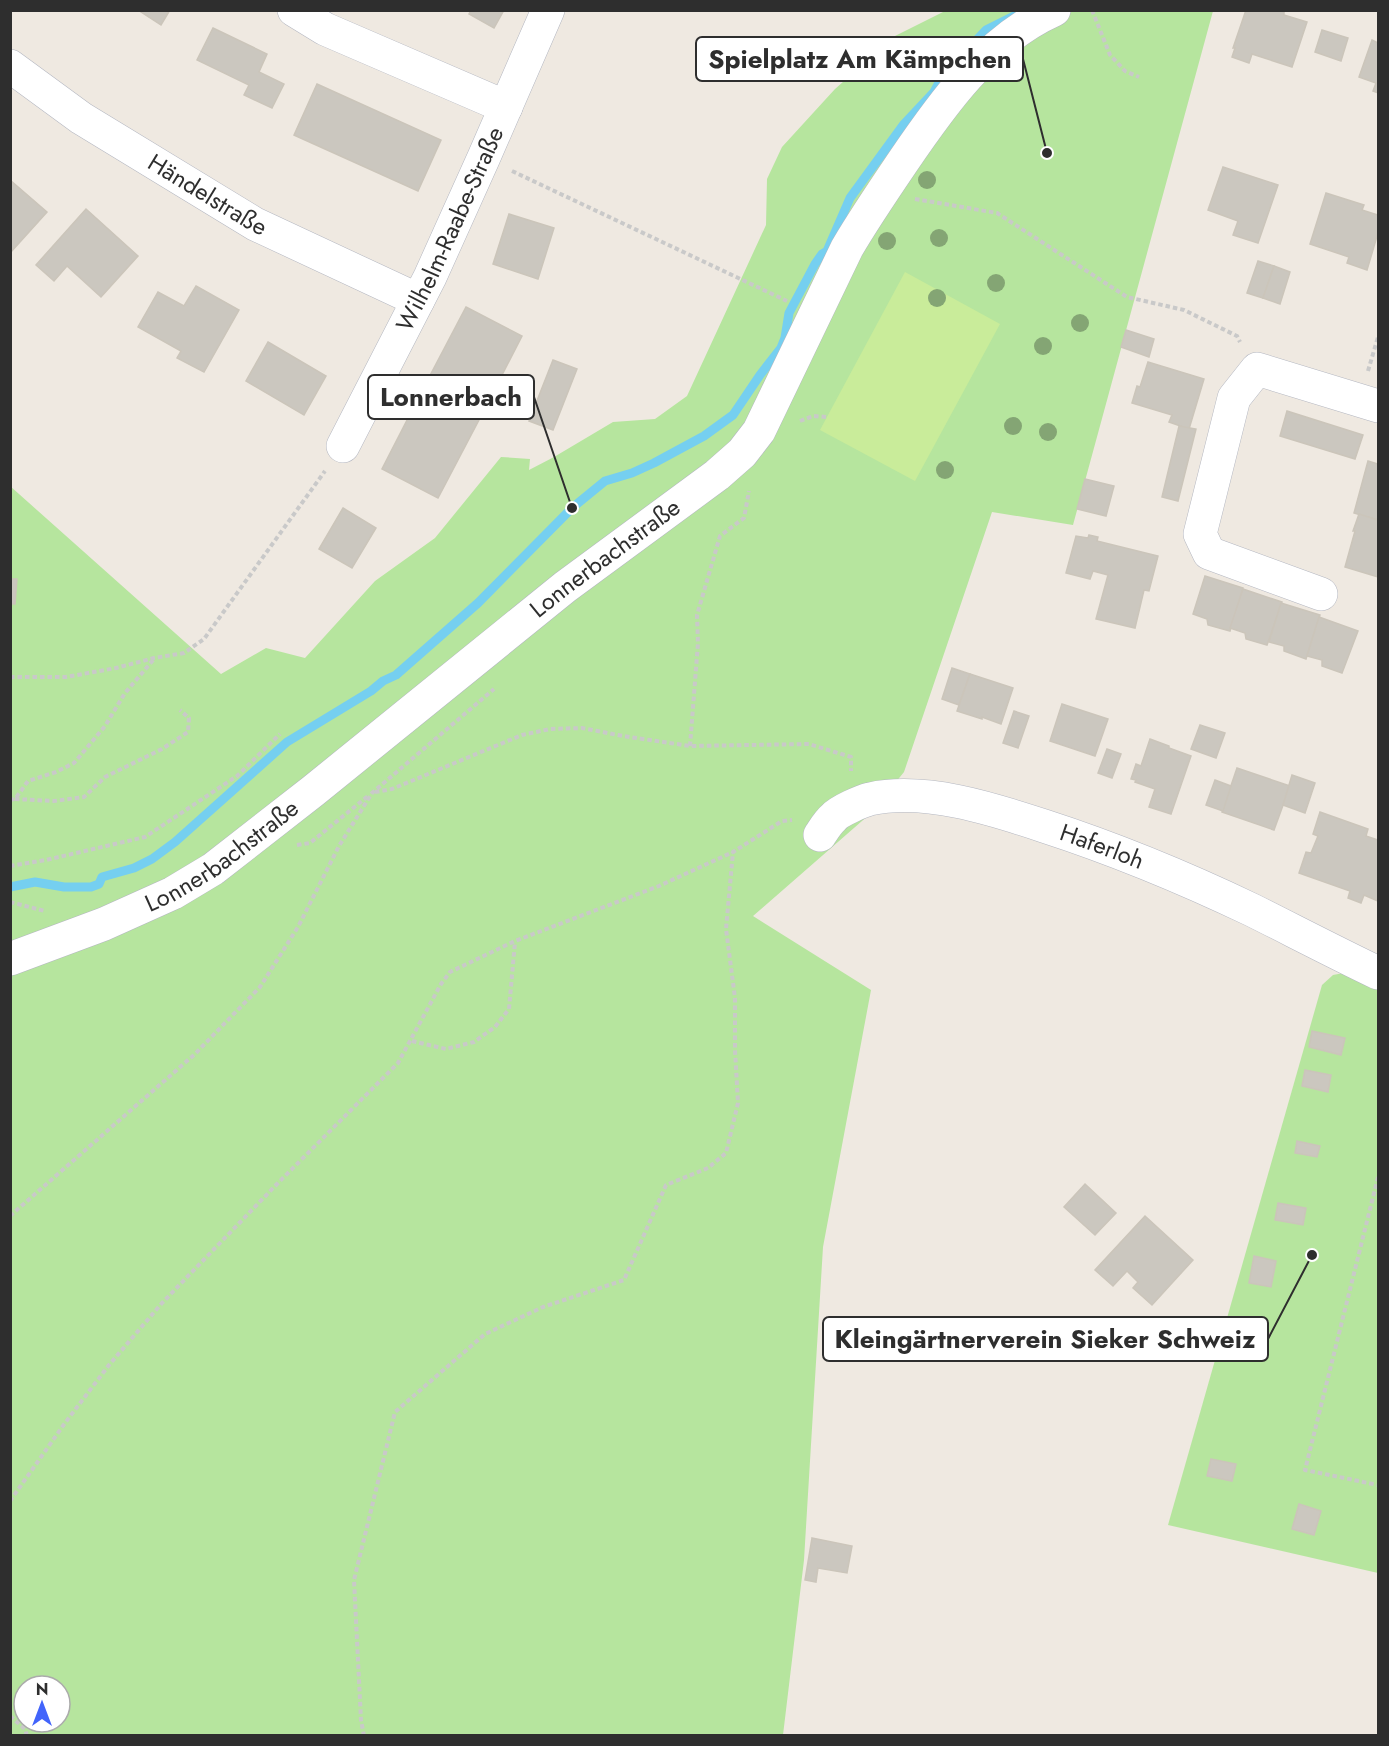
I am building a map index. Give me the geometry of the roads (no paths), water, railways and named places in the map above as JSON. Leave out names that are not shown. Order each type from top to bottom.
[{"type":"street","points":[[294,10],[325,29],[506,107]]},
{"type":"street","name":"Wilhelm-Raabe-Straße","points":[[343,446],[418,300],[548,10]]},
{"type":"street","name":"Lonnerbachstraße","points":[[10,959],[104,924],[173,893],[213,869],[565,587],[717,475],[742,453],[759,431],[847,248],[921,135],[963,81],[987,56],[1013,34],[1054,10]]},
{"type":"street","name":"Händelstraße","points":[[10,66],[81,118],[255,224],[418,300]]},
{"type":"street","points":[[1321,594],[1209,553],[1200,534],[1234,398],[1257,369],[1378,406]]},
{"type":"street","name":"Haferloh","points":[[835,819],[867,800],[891,796],[956,801],[1005,813],[1082,838],[1170,873],[1378,973]]},
{"type":"waterway","points":[[10,887],[35,882],[64,887],[91,887],[99,884],[102,877],[134,868],[152,859],[175,842],[287,742],[396,675],[478,603],[572,508],[605,481],[632,473],[654,463],[704,436],[733,415],[781,348],[789,313],[815,264],[827,251],[850,198],[904,124],[934,92],[943,75],[986,30],[1014,16]]},
{"type":"place","name":"Spielplatz Am Kämpchen","points":[[1047,153]]},
{"type":"place","name":"Lonnerbach","points":[[572,508]]},
{"type":"place","name":"Kleingärtnerverein Sieker Schweiz","points":[[1312,1255]]}]
